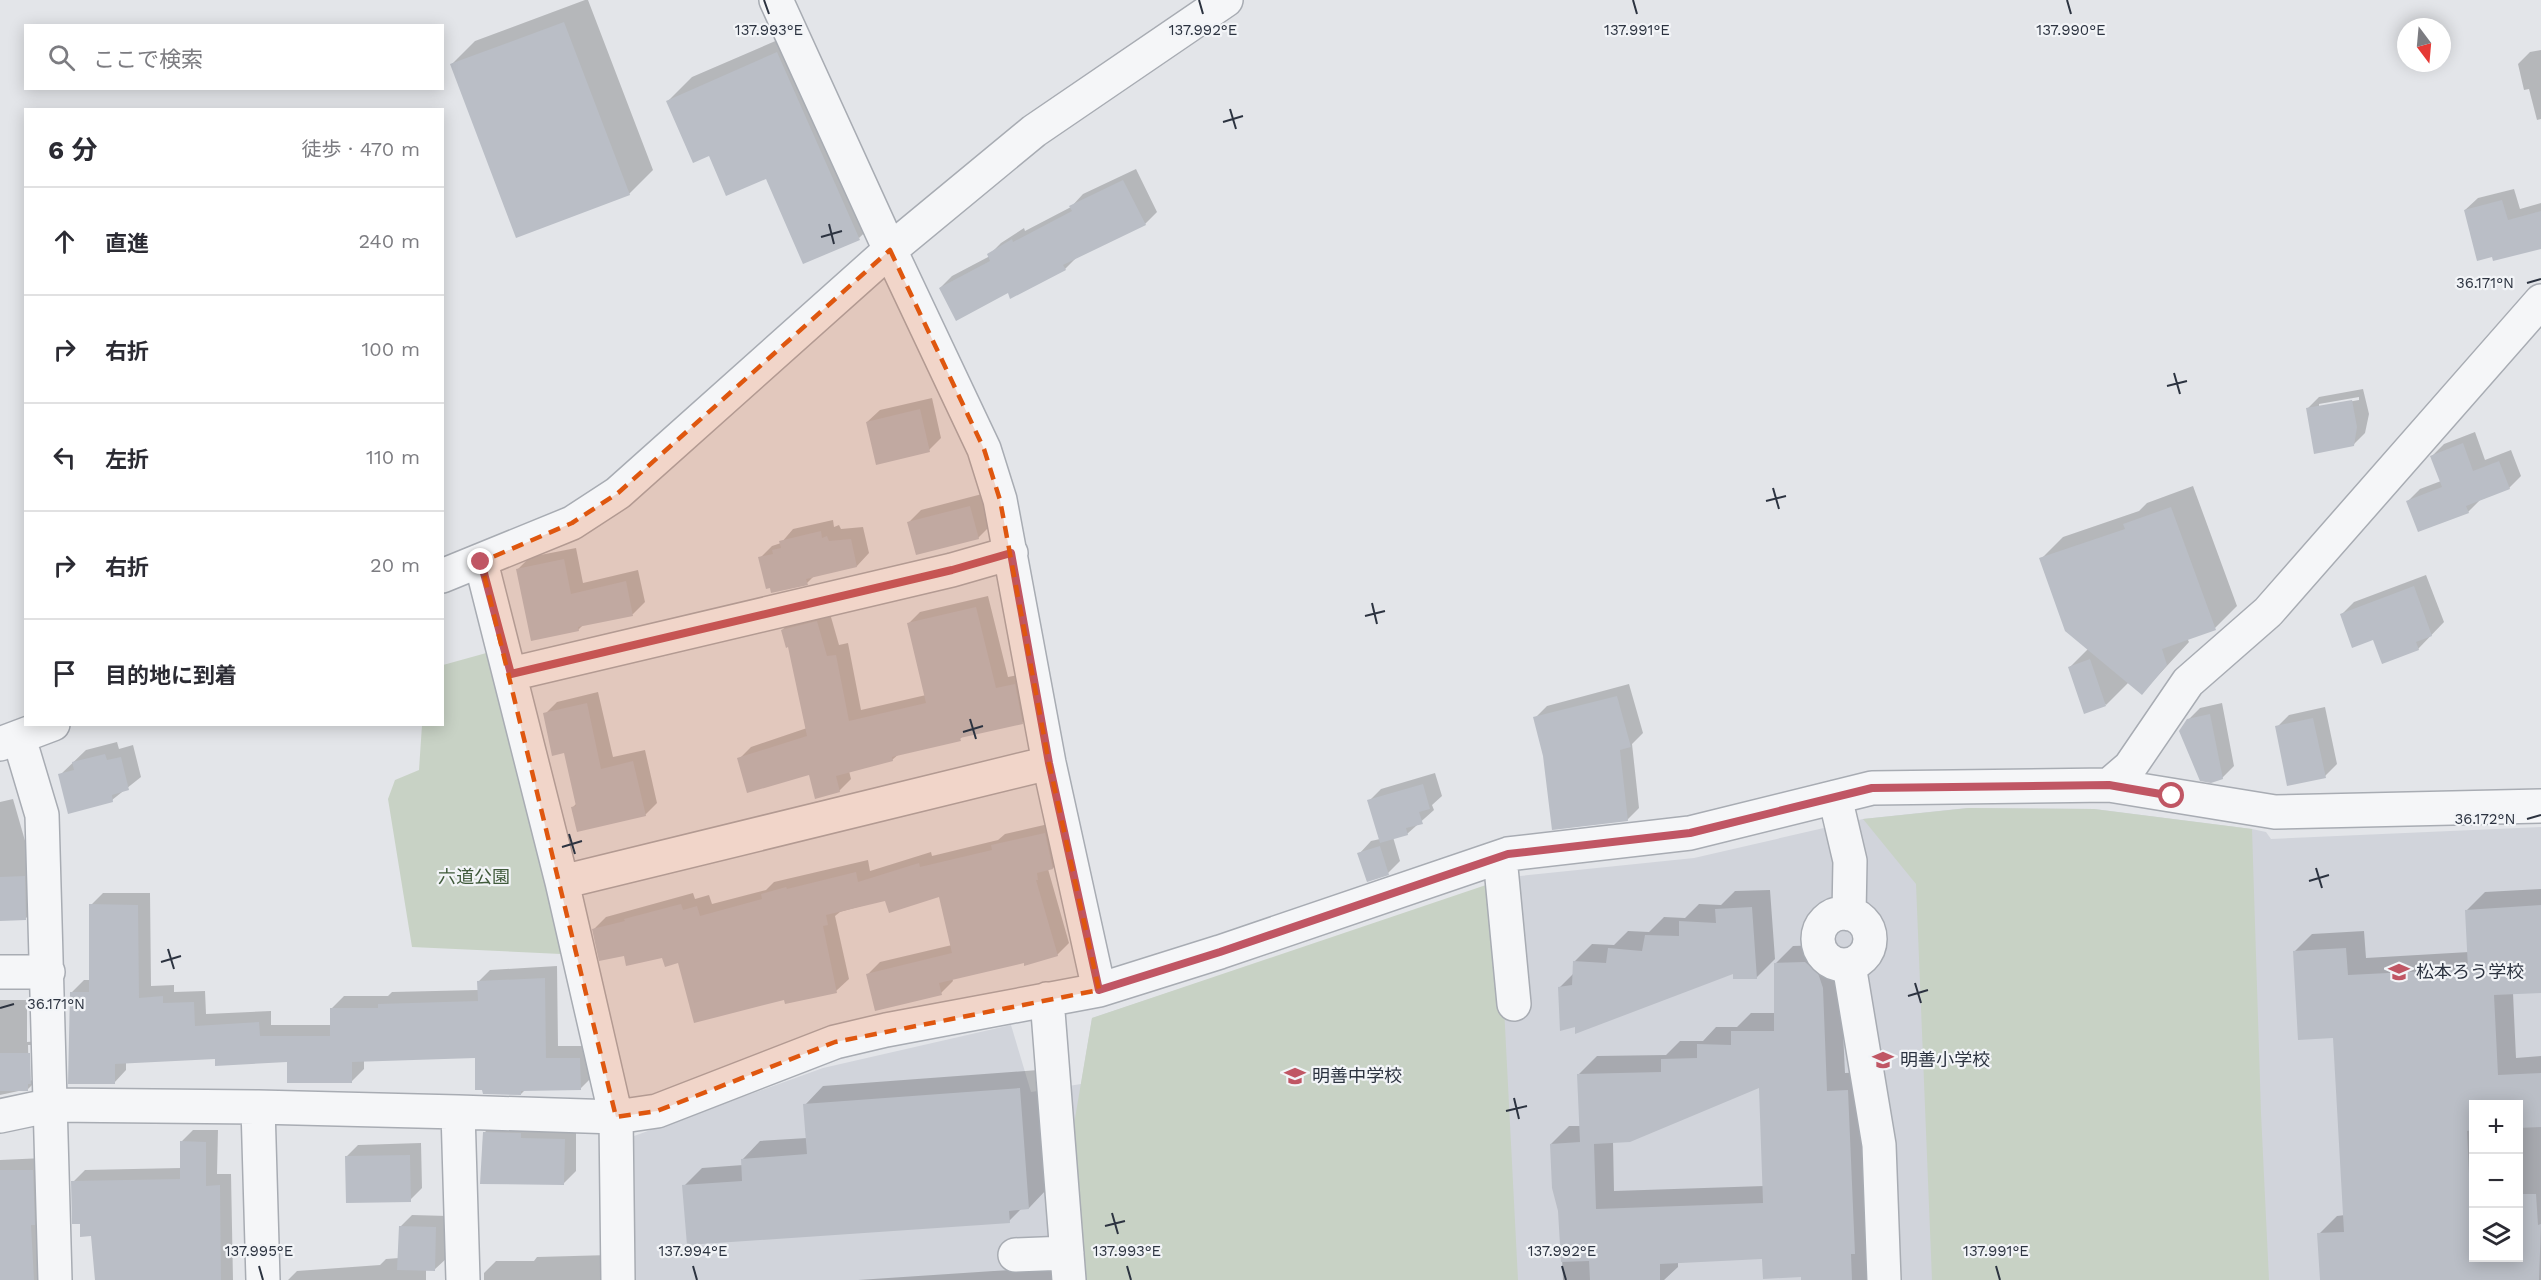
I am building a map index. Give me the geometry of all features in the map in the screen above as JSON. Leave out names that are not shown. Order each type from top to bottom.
[{"type":"street","points":[[776,0],[984,449],[1000,500],[1049,763],[1099,990]]},
{"type":"street","points":[[444,575],[572,524],[618,492],[890,250],[1034,131],[1226,0]]},
{"type":"street","points":[[2109,785],[2130,767],[2188,682],[2268,612],[2541,301]]},
{"type":"street","points":[[511,674],[952,570],[1011,553]]},
{"type":"street","points":[[481,562],[562,882],[616,1117],[618,1280]]},
{"type":"street","points":[[48,726],[10,741],[42,815],[52,1105],[55,1280]]},
{"type":"street","points":[[562,882],[1049,763]]},
{"type":"street","points":[[1514,1004],[1501,869],[1508,854],[1690,833],[1872,788],[2109,785],[2275,812],[2541,806]]},
{"type":"street","points":[[1836,797],[1850,861],[1849,914],[1835,914],[1828,918],[1818,932],[1817,941],[1823,957],[1838,965],[1849,965],[1879,1145],[1884,1280]]},
{"type":"street","points":[[0,1116],[52,1105],[258,1107],[616,1117],[657,1111],[835,1042],[885,1030],[1099,990],[1501,869]]},
{"type":"street","points":[[0,972],[48,972]]},
{"type":"street","points":[[1015,1255],[1068,1266],[1047,999]]},
{"type":"street","points":[[258,1107],[263,1280]]},
{"type":"street","points":[[458,1112],[463,1280]]},
{"type":"highlighted area","points":[[890,250],[984,449],[1000,500],[1049,763],[1099,990],[835,1042],[657,1111],[616,1117],[481,562],[572,523],[618,493]]},
{"type":"shaded area","points":[[1967,808],[2094,809],[2252,829],[2266,832],[2271,839],[2541,827],[2541,1280],[635,1280],[634,1136],[823,1068],[1011,1025],[1031,1092],[1081,1084],[1092,1018],[1520,876],[1694,858],[1863,819]]},
{"type":"green space","name":"六道公園","points":[[490,652],[567,951],[561,954],[412,947],[388,799],[395,780],[419,770],[422,726],[444,726],[444,665]]},
{"type":"green space","points":[[1969,808],[2094,809],[2252,829],[2269,1280],[1932,1280],[1916,884],[1863,819]]},
{"type":"green space","name":"明善中学校","points":[[1486,885],[1504,1007],[1518,1280],[1083,1280],[1072,1136],[1092,1018]]},
{"type":"building","points":[[564,22],[630,195],[516,238],[450,64]]},
{"type":"building","points":[[777,52],[860,240],[803,264],[766,179],[726,196],[709,156],[693,163],[666,101]]},
{"type":"building","points":[[1123,180],[1146,225],[1063,265],[1066,270],[1010,299],[1008,293],[956,321],[939,288],[990,261],[987,254],[1012,239],[1013,242],[1072,211],[1069,206]]},
{"type":"building","points":[[2502,200],[2508,220],[2541,211],[2541,249],[2493,261],[2492,257],[2477,261],[2464,210]]},
{"type":"building","points":[[2352,400],[2357,427],[2354,446],[2314,454],[2306,408]]},
{"type":"building","points":[[920,409],[930,452],[876,465],[866,422]]},
{"type":"building","points":[[2463,443],[2473,471],[2499,461],[2510,489],[2466,506],[2469,513],[2418,532],[2406,501],[2442,487],[2430,456]]},
{"type":"building","points":[[970,506],[979,539],[916,555],[907,522]]},
{"type":"building","points":[[2171,507],[2216,630],[2162,649],[2167,665],[2142,695],[2065,631],[2039,558],[2125,529],[2123,524]]},
{"type":"building","points":[[821,531],[822,538],[827,536],[829,541],[851,539],[857,567],[806,579],[808,585],[771,593],[770,588],[766,589],[758,557],[773,554],[772,550],[781,548],[779,541]]},
{"type":"building","points":[[564,559],[571,594],[626,581],[633,616],[578,627],[579,631],[531,641],[516,569]]},
{"type":"building","points":[[2414,586],[2432,636],[2416,642],[2419,650],[2382,664],[2373,640],[2352,648],[2340,614]]},
{"type":"building","points":[[976,607],[996,688],[1015,684],[1023,724],[960,738],[961,741],[892,757],[893,761],[836,776],[840,792],[815,799],[809,775],[747,793],[737,758],[807,736],[788,647],[786,648],[781,630],[817,621],[827,656],[836,655],[849,721],[926,703],[907,623]]},
{"type":"building","points":[[2090,659],[2106,706],[2084,714],[2068,667]]},
{"type":"building","points":[[1617,696],[1631,747],[1620,750],[1628,821],[1552,830],[1543,756],[1533,717]]},
{"type":"building","points":[[587,703],[601,769],[633,761],[646,816],[577,832],[571,807],[576,806],[564,753],[552,756],[543,713]]},
{"type":"building","points":[[2210,714],[2223,779],[2211,783],[2200,781],[2179,731],[2187,719]]},
{"type":"building","points":[[2313,718],[2326,778],[2287,786],[2275,726]]},
{"type":"building","points":[[105,754],[107,760],[121,757],[129,790],[112,795],[113,802],[68,814],[58,774],[74,770],[72,762]]},
{"type":"building","points":[[1423,784],[1430,809],[1419,812],[1423,824],[1406,828],[1408,835],[1380,843],[1367,800]]},
{"type":"building","points":[[1045,833],[1053,869],[1037,873],[1038,880],[1036,880],[1058,956],[1024,966],[1024,963],[939,983],[942,995],[875,1011],[866,974],[952,953],[939,897],[889,913],[885,901],[826,915],[828,925],[823,926],[837,993],[785,1004],[784,1000],[694,1023],[678,963],[665,967],[662,958],[626,966],[624,956],[599,961],[592,929],[625,921],[624,919],[681,904],[683,910],[697,906],[700,916],[762,899],[761,894],[786,887],[787,889],[856,872],[858,882],[919,863],[920,867],[992,850],[991,845]]},
{"type":"building","points":[[1380,846],[1389,875],[1367,882],[1357,853]]},
{"type":"building","points":[[25,876],[26,920],[0,921],[0,877]]},
{"type":"building","points":[[89,904],[138,905],[139,998],[163,996],[163,1003],[194,1002],[195,1026],[259,1022],[260,1036],[330,1036],[330,1008],[378,1008],[378,1004],[478,1001],[477,981],[545,978],[546,1058],[580,1058],[581,1090],[521,1091],[521,1095],[483,1094],[482,1090],[475,1090],[475,1058],[352,1062],[352,1083],[287,1083],[287,1062],[215,1066],[215,1059],[115,1064],[115,1084],[68,1084],[70,992],[89,992]]},
{"type":"building","points":[[2541,905],[2541,993],[2494,995],[2498,1075],[2541,1073],[2541,1127],[2523,1128],[2523,1100],[2469,1100],[2469,1131],[2467,1131],[2469,1262],[2523,1262],[2523,1194],[2536,1194],[2538,1225],[2541,1224],[2539,1280],[2320,1280],[2317,1233],[2344,1232],[2333,1038],[2298,1040],[2293,951],[2346,948],[2348,975],[2468,969],[2465,910]]},
{"type":"building","points":[[1752,907],[1757,979],[1733,979],[1733,974],[1575,1034],[1575,1027],[1560,1031],[1558,987],[1572,985],[1573,961],[1606,963],[1608,948],[1642,951],[1645,935],[1679,936],[1679,921],[1716,923],[1715,909]]},
{"type":"building","points":[[1805,962],[1818,973],[1823,988],[1827,1091],[1848,1090],[1855,1254],[1851,1254],[1852,1280],[1801,1280],[1801,1277],[1763,1279],[1762,1259],[1660,1264],[1660,1280],[1590,1280],[1589,1261],[1561,1262],[1558,1211],[1552,1188],[1550,1144],[1580,1142],[1577,1074],[1661,1072],[1661,1059],[1697,1058],[1697,1044],[1731,1045],[1731,1031],[1774,1031],[1774,963]],"holes":[[[1759,1088],[1763,1203],[1596,1209],[1594,1144],[1630,1142]]]},
{"type":"building","points":[[0,1053],[30,1053],[31,1084],[28,1084],[28,1091],[0,1091]]},
{"type":"building","points":[[1020,1088],[1029,1209],[1009,1211],[1010,1223],[687,1245],[682,1185],[742,1181],[741,1159],[807,1154],[803,1104]]},
{"type":"building","points":[[483,1132],[521,1133],[521,1138],[565,1139],[564,1185],[480,1184]]},
{"type":"building","points":[[180,1141],[206,1142],[206,1186],[220,1185],[221,1280],[95,1280],[91,1236],[80,1237],[80,1224],[72,1224],[71,1181],[180,1179]]},
{"type":"building","points":[[410,1155],[411,1202],[346,1203],[345,1156]]},
{"type":"building","points":[[0,1170],[33,1170],[35,1225],[31,1225],[34,1280],[0,1280]]},
{"type":"building","points":[[399,1226],[436,1227],[435,1271],[397,1270]]},
{"type":"place","name":"松本ろう学校","points":[[2399,972]]},
{"type":"place","name":"明善小学校","points":[[1883,1060]]},
{"type":"place","name":"明善中学校","points":[[1295,1076]]},
{"type":"route","points":[[481,562],[511,674],[952,570],[1011,553],[1049,763],[1099,990],[1338,913],[1508,854],[1690,833],[1872,788],[2109,785],[2172,796]]}]
